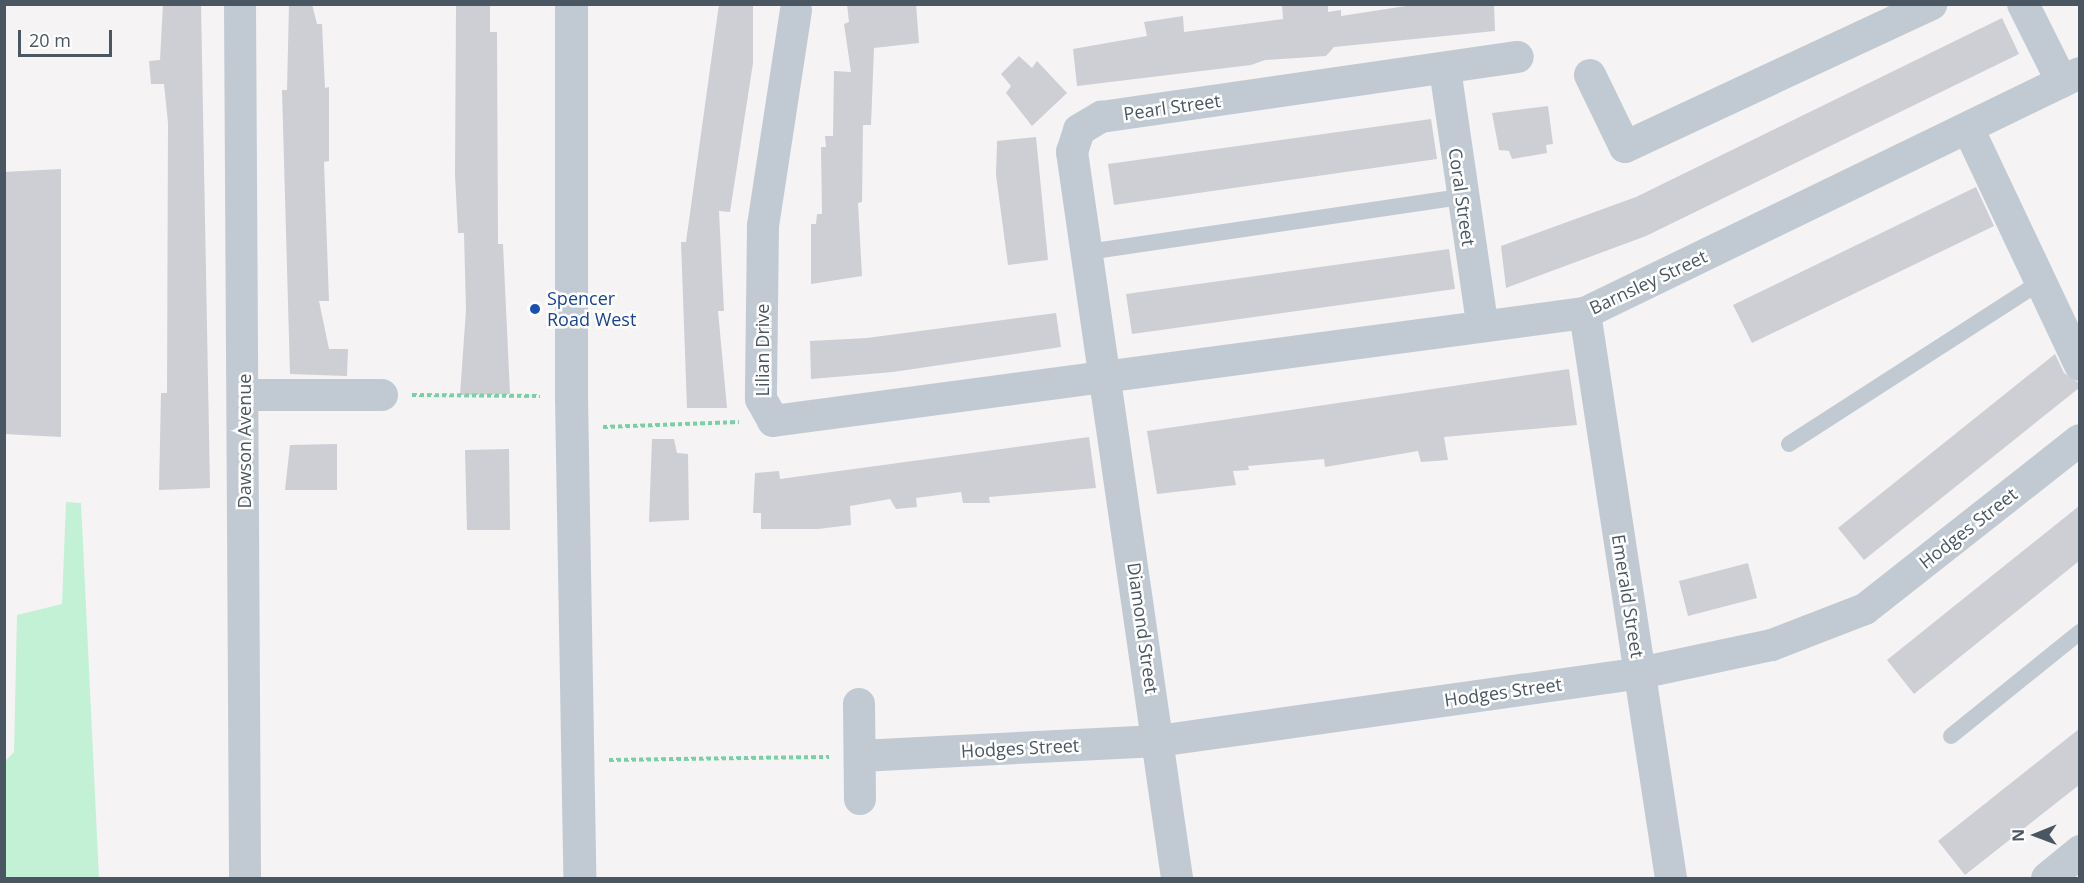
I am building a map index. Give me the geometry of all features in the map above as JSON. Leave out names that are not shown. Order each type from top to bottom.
[{"type":"street","name":"Dawson Avenue","points":[[240,4],[245,879]]},
{"type":"street","points":[[571,4],[571,412],[579,879]]},
{"type":"street","points":[[1590,75],[1625,147],[1931,4]]},
{"type":"street","points":[[2023,4],[2071,77]]},
{"type":"street","name":"Lilian Drive","points":[[796,10],[763,226],[760,399],[772,421],[1108,378]]},
{"type":"street","name":"Pearl Street","points":[[1108,378],[1072,153],[1079,130],[1101,117],[1518,57]]},
{"type":"street","name":"Coral Street","points":[[1445,69],[1482,324]]},
{"type":"street","name":"Barnsley Street","points":[[1108,378],[1482,324],[1585,313],[2071,77]]},
{"type":"street","points":[[1968,128],[2042,281],[2079,365]]},
{"type":"street","name":"Emerald Street","points":[[1585,313],[1671,879]]},
{"type":"street","name":"Diamond Street","points":[[1108,378],[1177,879]]},
{"type":"street","points":[[244,395],[379,395]]},
{"type":"street","name":"Hodges Street","points":[[860,756],[1158,741],[1640,673],[1772,645],[1865,609],[2079,440]]},
{"type":"street","points":[[859,704],[860,799]]},
{"type":"street","points":[[2047,879],[2079,851]]},
{"type":"lane","points":[[1088,252],[1462,197]]},
{"type":"lane","points":[[1790,444],[2042,281]]},
{"type":"lane","points":[[1951,736],[2079,632]]},
{"type":"path","points":[[379,395],[571,412],[772,421]]},
{"type":"path","points":[[576,760],[860,756]]},
{"type":"green space","points":[[66,502],[81,503],[99,878],[5,878],[4,762],[14,752],[17,615],[62,604]]},
{"type":"building","points":[[163,4],[201,4],[210,488],[159,490],[161,393],[167,393],[168,123],[164,84],[151,84],[149,61],[160,60]]},
{"type":"building","points":[[289,4],[312,4],[317,24],[322,24],[325,88],[329,87],[329,161],[324,162],[329,301],[319,301],[329,349],[348,349],[347,376],[290,374],[282,90],[287,90]]},
{"type":"building","points":[[456,4],[490,4],[490,32],[497,32],[498,244],[503,244],[510,394],[460,395],[466,310],[464,233],[458,233],[455,175]]},
{"type":"building","points":[[719,4],[753,4],[753,63],[730,212],[719,211],[724,311],[718,311],[727,408],[687,408],[681,242],[686,242]]},
{"type":"building","points":[[847,4],[916,4],[919,43],[874,48],[871,125],[863,125],[862,202],[858,203],[862,276],[811,284],[811,224],[816,224],[817,214],[822,214],[821,147],[826,147],[825,136],[833,136],[834,71],[851,72],[844,24],[849,22]]},
{"type":"building","points":[[1282,4],[1328,4],[1328,12],[1341,10],[1341,16],[1419,4],[1494,4],[1495,31],[1334,47],[1326,56],[1265,60],[1251,65],[1077,86],[1073,49],[1147,36],[1144,22],[1183,16],[1184,32],[1283,19]]},
{"type":"building","points":[[2002,18],[2019,54],[1646,236],[1506,288],[1501,246],[1636,197]]},
{"type":"building","points":[[1019,56],[1032,68],[1037,61],[1067,93],[1032,126],[1006,93],[1011,86],[1001,74]]},
{"type":"building","points":[[1548,106],[1553,144],[1546,145],[1547,153],[1512,159],[1509,151],[1499,150],[1492,113]]},
{"type":"building","points":[[1431,119],[1437,159],[1114,205],[1108,164]]},
{"type":"building","points":[[1036,137],[1048,260],[1008,265],[996,175],[997,141]]},
{"type":"building","points":[[61,169],[61,437],[4,434],[4,172]]},
{"type":"building","points":[[1976,187],[1994,226],[1752,343],[1733,305]]},
{"type":"building","points":[[1449,249],[1455,289],[1132,334],[1126,294]]},
{"type":"building","points":[[1056,313],[1061,347],[893,372],[811,379],[810,341],[867,338]]},
{"type":"building","points":[[2055,354],[2064,373],[2079,383],[2079,388],[1864,560],[1838,528]]},
{"type":"building","points":[[1569,369],[1577,425],[1444,437],[1448,460],[1421,462],[1418,451],[1325,467],[1324,459],[1248,466],[1249,470],[1233,471],[1236,485],[1157,494],[1147,431]]},
{"type":"building","points":[[1089,437],[1096,488],[989,497],[990,503],[963,503],[961,492],[916,498],[917,507],[896,509],[890,499],[850,506],[851,525],[818,529],[761,529],[761,513],[753,513],[755,473],[779,471],[780,479]]},
{"type":"building","points":[[652,439],[674,439],[677,453],[688,454],[689,520],[649,522]]},
{"type":"building","points":[[337,444],[337,490],[285,490],[290,445]]},
{"type":"building","points":[[509,449],[510,530],[467,530],[465,450]]},
{"type":"building","points":[[2079,506],[2079,561],[1914,694],[1887,660]]},
{"type":"building","points":[[1748,563],[1757,598],[1688,616],[1679,581]]},
{"type":"building","points":[[2079,729],[2079,785],[1965,875],[1938,841]]},
{"type":"place","name":"Spencer Road West","points":[[535,309]]}]
